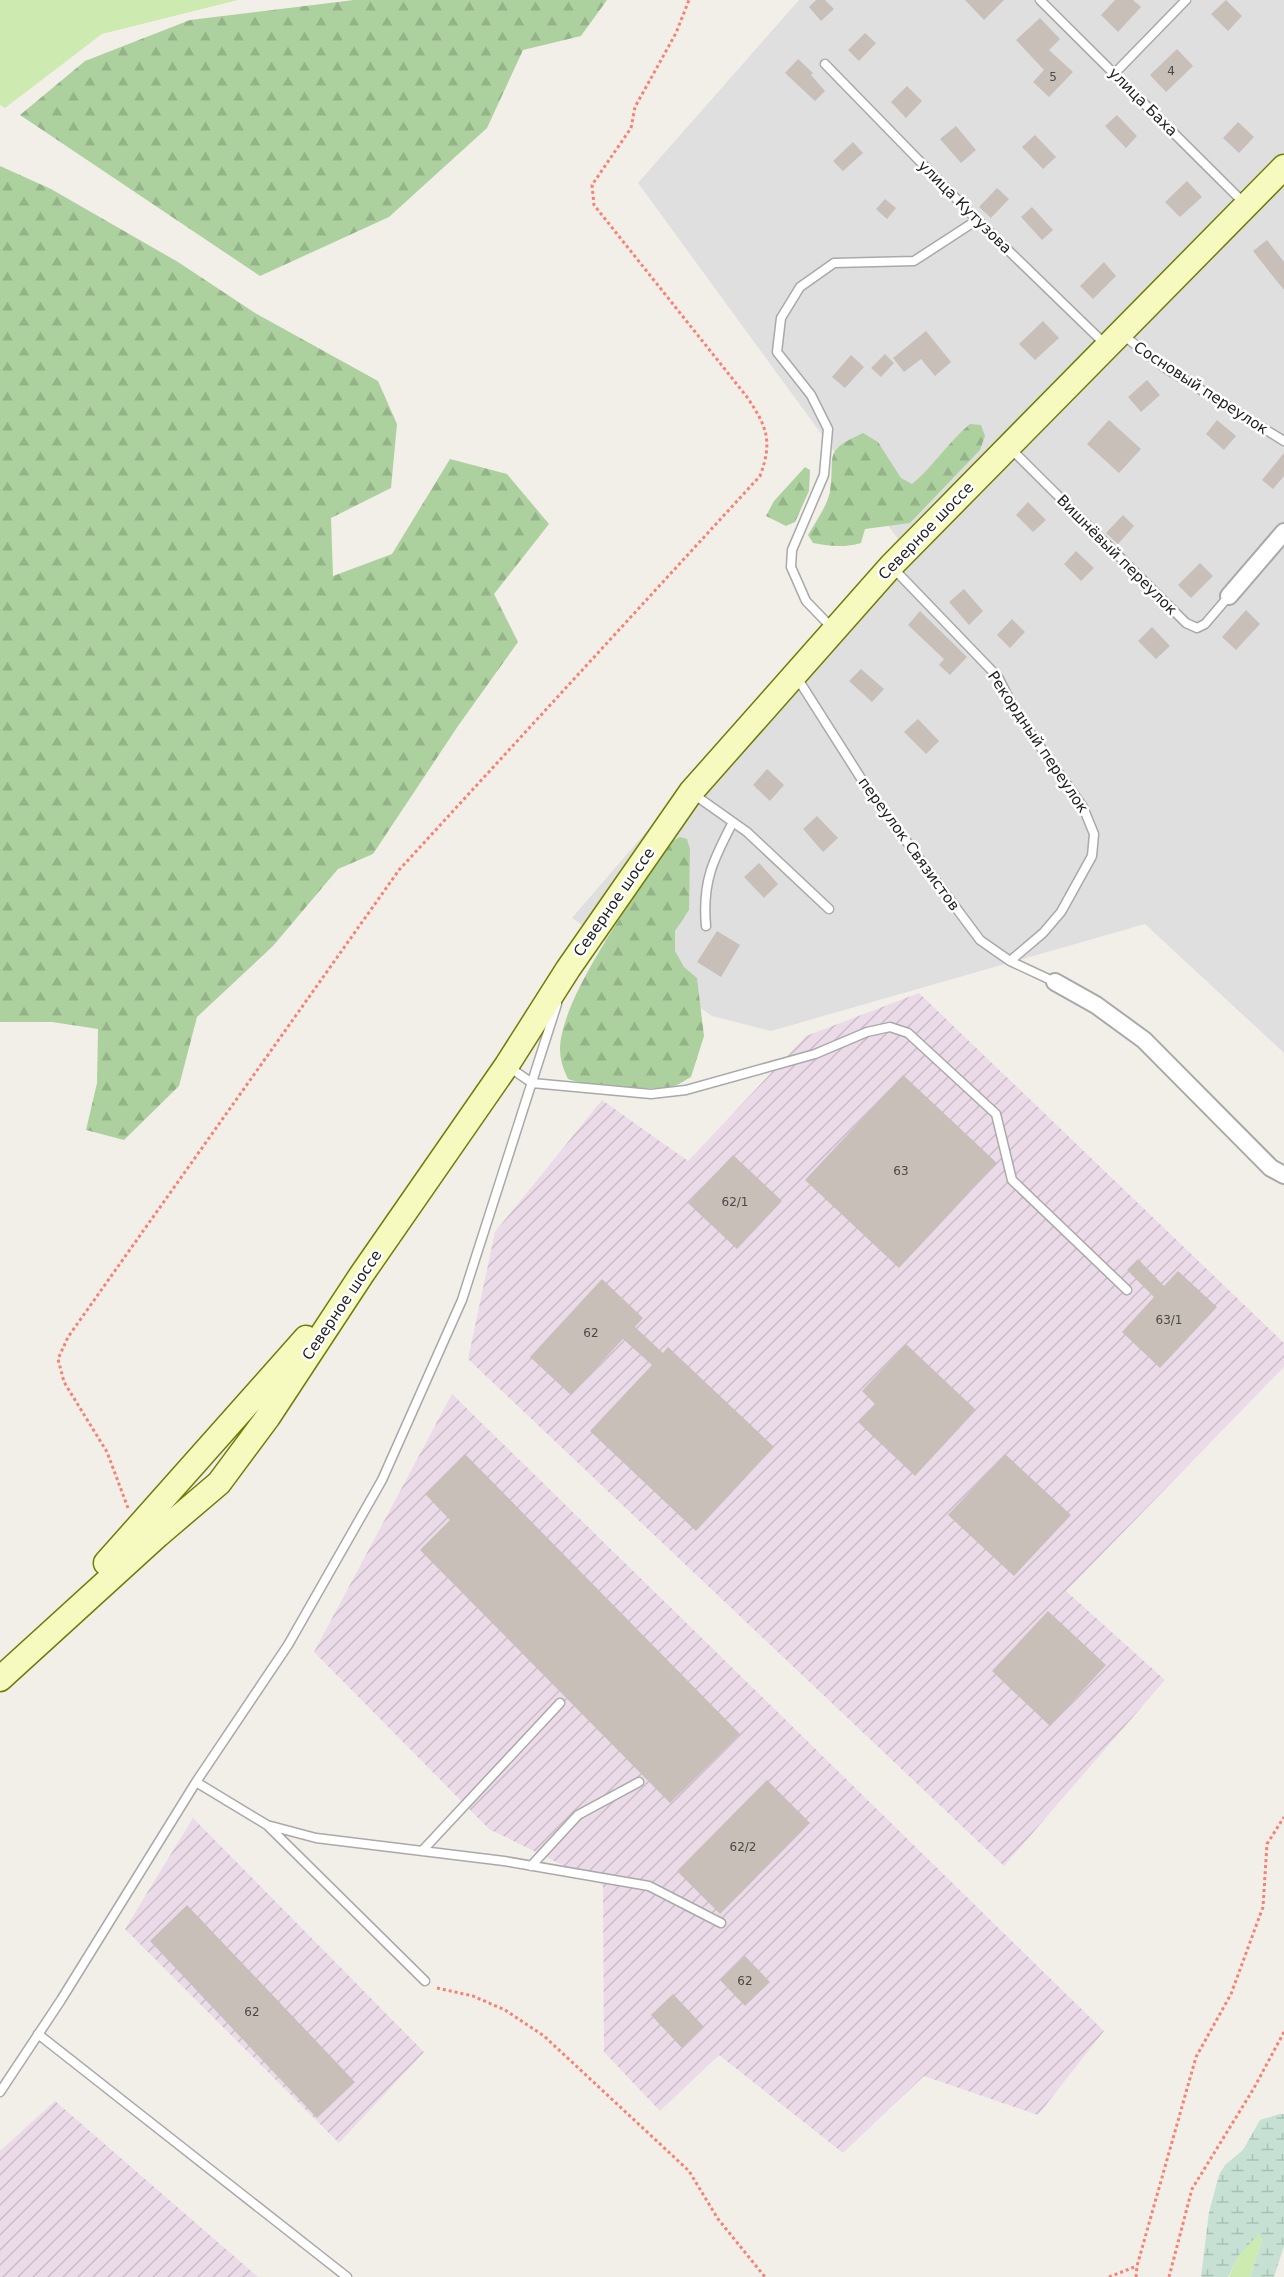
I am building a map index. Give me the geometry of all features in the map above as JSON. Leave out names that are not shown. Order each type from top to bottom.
[{"type":"main road","name":"Северное шоссе","points":[[0,1679],[219,1484],[268,1417],[362,1274],[507,1065],[568,969],[691,792],[891,566],[1284,167]]},
{"type":"main road","points":[[18,1661],[362,1274]]},
{"type":"street","points":[[1229,596],[1284,532]]},
{"type":"street","points":[[1055,982],[1096,1005],[1144,1040],[1271,1168],[1284,1175]]},
{"type":"lane","name":"улица Баха","points":[[1040,0],[1246,204]]},
{"type":"lane","points":[[1114,74],[1186,0]]},
{"type":"lane","name":"улица Кутузова","points":[[825,64],[977,220],[1114,340]]},
{"type":"lane","points":[[834,630],[806,601],[791,567],[792,550],[824,475],[828,429],[812,395],[777,352],[781,318],[800,287],[834,263],[914,261],[950,240],[977,220]]},
{"type":"lane","name":"Сосновый переулок","points":[[1114,340],[1164,367],[1284,441]]},
{"type":"lane","name":"Вишнёвый переулок","points":[[1008,446],[1186,623],[1197,628],[1205,624],[1229,596]]},
{"type":"lane","name":"Рекордный переулок","points":[[891,566],[998,677],[1017,714],[1083,807],[1094,834],[1092,856],[1060,912],[1043,933],[1010,962]]},
{"type":"lane","name":"переулок Связистов","points":[[795,674],[869,791],[980,940],[1010,962],[1055,982]]},
{"type":"lane","points":[[691,792],[747,832],[829,909]]},
{"type":"lane","points":[[706,926],[704,899],[710,867],[733,822]]},
{"type":"lane","points":[[0,2092],[196,1782],[288,1645],[382,1480],[462,1300],[568,969]]},
{"type":"lane","points":[[507,1065],[532,1083],[651,1094],[686,1090],[815,1054],[867,1032],[890,1027],[908,1033],[996,1114],[1012,1180],[1127,1290]]},
{"type":"lane","points":[[422,1851],[560,1703]]},
{"type":"lane","points":[[196,1782],[267,1825],[424,1981]]},
{"type":"lane","points":[[531,1866],[578,1815],[639,1782]]},
{"type":"lane","points":[[267,1825],[316,1838],[531,1866],[649,1886],[721,1923]]},
{"type":"lane","points":[[38,2034],[347,2277]]},
{"type":"path","points":[[130,1536],[128,1502],[107,1452],[64,1382],[58,1359],[69,1337],[399,870],[760,476],[766,461],[768,437],[762,419],[594,205],[591,195],[592,185],[631,128],[635,107],[676,33],[690,0]]},
{"type":"path","points":[[1137,2277],[1137,2266],[1196,2057],[1231,1994],[1263,1907],[1267,1844],[1284,1817]]},
{"type":"path","points":[[424,1981],[441,1990],[473,1996],[506,2010],[544,2036],[689,2171],[718,2219],[765,2277]]},
{"type":"path","points":[[1169,2277],[1192,2189],[1254,2088],[1284,2032]]},
{"type":"path","points":[[1109,2277],[1137,2266]]},
{"type":"shaded area","points":[[799,0],[1284,0],[1284,1053],[1145,924],[771,1031],[712,1016],[572,918],[898,539],[638,183]]},
{"type":"shaded area","points":[[919,993],[1284,1343],[1284,1367],[1066,1591],[1165,1680],[1004,1866],[468,1359],[495,1232],[602,1100],[688,1161],[806,1036]]},
{"type":"shaded area","points":[[452,1394],[1104,2031],[1038,2115],[924,2076],[843,2153],[719,2055],[660,2111],[604,2052],[603,1885],[489,1829],[314,1652]]},
{"type":"shaded area","points":[[193,1818],[424,2052],[339,2143],[125,1929]]},
{"type":"shaded area","points":[[55,2101],[258,2277],[0,2277],[0,2151]]},
{"type":"green space","points":[[0,0],[238,0],[102,34],[5,108],[0,105]]},
{"type":"green space","points":[[354,0],[607,0],[581,36],[523,50],[487,128],[389,217],[260,276],[20,115],[85,61],[190,20]]},
{"type":"green space","points":[[0,166],[51,189],[178,262],[255,313],[378,381],[397,424],[391,488],[331,518],[333,576],[392,554],[450,459],[507,474],[549,524],[494,594],[518,642],[458,726],[373,854],[338,869],[273,946],[197,1017],[179,1086],[124,1140],[86,1130],[97,1083],[98,1029],[52,1022],[0,1022]]},
{"type":"green space","points":[[970,424],[981,425],[985,436],[980,450],[910,523],[865,529],[861,543],[855,545],[837,546],[813,543],[808,535],[830,492],[833,456],[841,445],[863,433],[878,442],[901,478],[912,484]]},
{"type":"green space","points":[[805,467],[810,470],[809,491],[795,522],[786,526],[766,516],[774,501]]},
{"type":"green space","points":[[680,837],[687,839],[690,849],[689,910],[675,931],[675,951],[684,967],[697,978],[704,1036],[691,1077],[674,1086],[650,1088],[605,1086],[568,1079],[562,1064],[560,1048],[564,1026],[574,1000],[623,914],[671,842]]},
{"type":"green space","points":[[1284,2114],[1284,2246],[1274,2277],[1250,2277],[1262,2240],[1259,2234],[1239,2255],[1228,2277],[1201,2277],[1209,2212],[1219,2175],[1225,2165],[1243,2150],[1260,2120]]},
{"type":"green space","points":[[1260,2234],[1262,2240],[1250,2277],[1229,2277],[1245,2246]]},
{"type":"building","points":[[816,0],[825,0],[834,9],[821,21],[809,7]]},
{"type":"building","points":[[965,0],[1004,0],[984,20]]},
{"type":"building","points":[[1115,0],[1133,0],[1141,7],[1118,32],[1101,15]]},
{"type":"building","points":[[1226,0],[1242,16],[1228,31],[1211,14]]},
{"type":"building","points":[[1040,18],[1060,39],[1049,50],[1073,72],[1049,97],[1033,82],[1044,70],[1016,40]]},
{"type":"building","points":[[865,33],[876,43],[859,61],[848,50]]},
{"type":"building","points":[[1177,49],[1193,66],[1166,92],[1150,75]]},
{"type":"building","points":[[798,59],[813,73],[811,75],[825,91],[815,101],[785,73]]},
{"type":"building","points":[[907,86],[922,101],[906,118],[891,102]]},
{"type":"building","points":[[1117,115],[1137,136],[1126,148],[1105,126]]},
{"type":"building","points":[[1238,122],[1254,137],[1239,153],[1223,138]]},
{"type":"building","points":[[956,126],[976,150],[961,163],[940,139]]},
{"type":"building","points":[[1035,135],[1056,157],[1043,169],[1022,147]]},
{"type":"building","points":[[853,142],[863,153],[843,171],[833,161]]},
{"type":"building","points":[[1187,181],[1202,197],[1180,217],[1165,202]]},
{"type":"building","points":[[997,188],[1009,199],[991,218],[979,207]]},
{"type":"building","points":[[885,199],[896,208],[887,219],[876,209]]},
{"type":"building","points":[[1032,207],[1053,230],[1042,240],[1021,217]]},
{"type":"building","points":[[1267,240],[1284,262],[1284,290],[1253,251]]},
{"type":"building","points":[[1104,262],[1116,276],[1093,299],[1080,286]]},
{"type":"building","points":[[1043,321],[1059,338],[1035,360],[1019,344]]},
{"type":"building","points":[[926,331],[951,362],[935,376],[921,359],[904,372],[893,358]]},
{"type":"building","points":[[885,354],[894,363],[881,377],[871,368]]},
{"type":"building","points":[[851,355],[864,367],[845,388],[832,377]]},
{"type":"building","points":[[1147,380],[1160,395],[1141,412],[1128,397]]},
{"type":"building","points":[[1109,420],[1141,449],[1119,473],[1087,444]]},
{"type":"building","points":[[1217,420],[1236,436],[1224,450],[1206,434]]},
{"type":"building","points":[[1284,453],[1284,476],[1273,489],[1262,480]]},
{"type":"building","points":[[1028,502],[1046,520],[1033,532],[1016,515]]},
{"type":"building","points":[[1123,515],[1134,526],[1118,544],[1106,533]]},
{"type":"building","points":[[1076,551],[1094,568],[1081,581],[1064,564]]},
{"type":"building","points":[[1200,563],[1213,576],[1191,598],[1178,585]]},
{"type":"building","points":[[964,589],[983,611],[969,625],[949,602]]},
{"type":"building","points":[[1246,610],[1260,624],[1236,650],[1222,637]]},
{"type":"building","points":[[920,611],[967,657],[950,675],[939,665],[944,659],[908,625]]},
{"type":"building","points":[[1012,619],[1025,632],[1010,648],[997,635]]},
{"type":"building","points":[[1152,627],[1170,646],[1156,659],[1138,641]]},
{"type":"building","points":[[861,669],[884,689],[872,702],[849,681]]},
{"type":"building","points":[[918,719],[939,741],[926,754],[904,732]]},
{"type":"building","points":[[767,769],[784,785],[770,801],[753,785]]},
{"type":"building","points":[[817,816],[838,838],[823,852],[803,829]]},
{"type":"building","points":[[759,863],[778,884],[764,898],[744,877]]},
{"type":"building","points":[[717,931],[740,945],[721,977],[697,962]]},
{"type":"building","points":[[903,1075],[997,1163],[899,1268],[805,1180]]},
{"type":"building","points":[[733,1155],[782,1201],[737,1249],[688,1203]]},
{"type":"building","points":[[1138,1259],[1164,1286],[1178,1271],[1217,1307],[1160,1368],[1122,1332],[1154,1297],[1127,1270]]},
{"type":"building","points":[[602,1279],[643,1318],[635,1327],[663,1353],[668,1347],[774,1447],[696,1531],[590,1431],[652,1365],[623,1339],[571,1395],[530,1357]]},
{"type":"building","points":[[906,1344],[976,1410],[915,1476],[858,1422],[875,1404],[862,1391]]},
{"type":"building","points":[[465,1454],[740,1734],[670,1803],[420,1550],[450,1520],[425,1494]]},
{"type":"building","points":[[1005,1454],[1071,1515],[1014,1576],[948,1515]]},
{"type":"building","points":[[1048,1611],[1106,1665],[1050,1726],[992,1671]]},
{"type":"building","points":[[767,1780],[810,1823],[720,1914],[677,1871]]},
{"type":"building","points":[[187,1905],[355,2082],[317,2118],[150,1941]]},
{"type":"building","points":[[745,1956],[770,1982],[745,2006],[720,1980]]},
{"type":"building","points":[[673,1994],[704,2027],[682,2048],[651,2015]]}]
